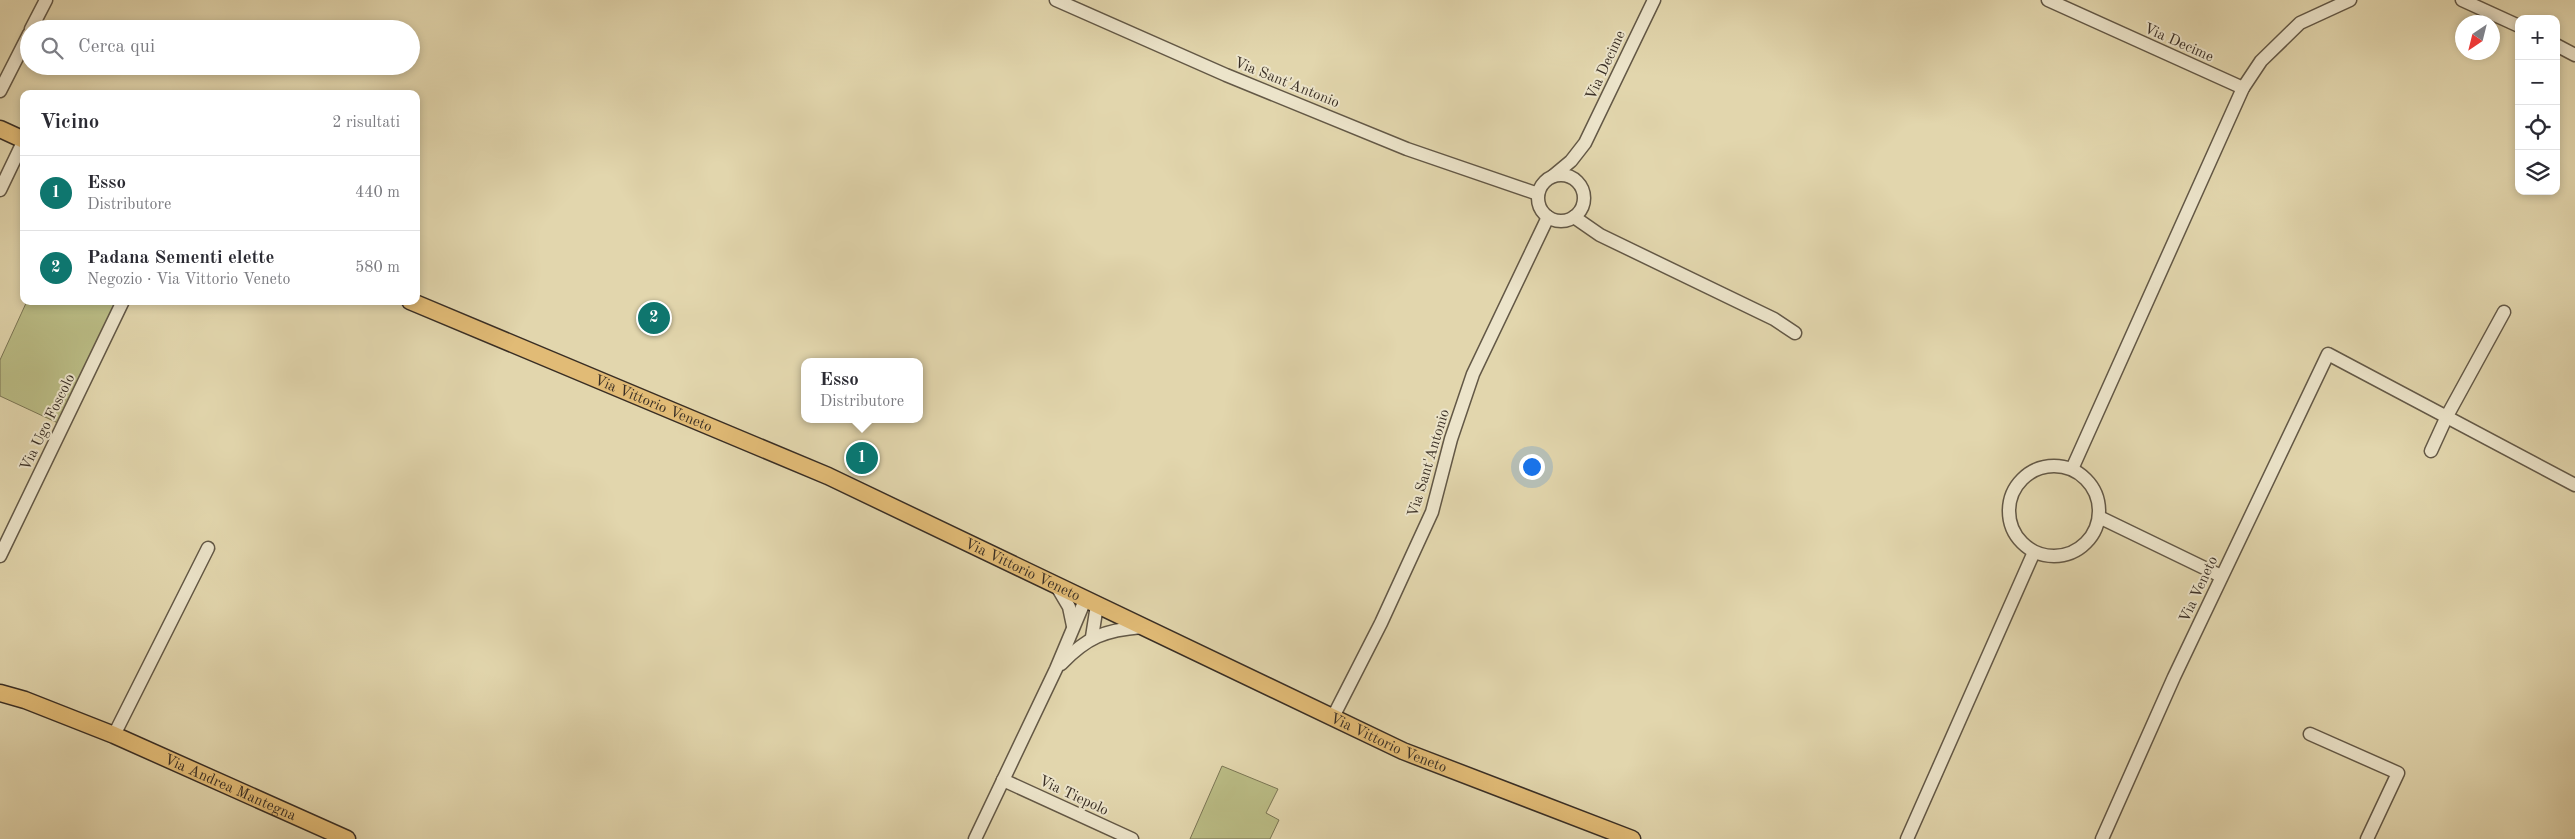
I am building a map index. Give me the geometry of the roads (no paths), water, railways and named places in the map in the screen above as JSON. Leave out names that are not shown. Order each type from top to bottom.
[{"type":"main road","points":[[0,129],[20,138]]},
{"type":"main road","name":"Via Vittorio Veneto","points":[[420,305],[828,476],[1054,582],[1142,627],[1403,751],[1632,839]]},
{"type":"main road","name":"Via Andrea Mantegna","points":[[0,693],[25,700],[114,735],[347,839]]},
{"type":"street","points":[[36,20],[46,0]]},
{"type":"street","name":"Via Sant'Antonio","points":[[1056,0],[1226,75],[1407,149],[1538,194]]},
{"type":"street","name":"Via Decime","points":[[1553,176],[1571,162],[1585,143],[1654,0]]},
{"type":"street","name":"Via Decime","points":[[2048,0],[2243,88]]},
{"type":"street","points":[[2072,469],[2243,88],[2261,61],[2300,23],[2350,0]]},
{"type":"street","points":[[2462,0],[2515,24]]},
{"type":"street","points":[[2560,47],[2575,55]]},
{"type":"street","points":[[0,91],[20,52]]},
{"type":"street","name":"Via Decime","points":[[1581,185],[1579,166],[1585,143]]},
{"type":"street","points":[[0,190],[20,148]]},
{"type":"street","points":[[1565,175],[1581,185],[1584,200],[1581,209],[1574,217],[1561,221],[1548,217],[1538,204],[1538,194],[1544,181],[1553,176],[1565,175]]},
{"type":"street","name":"Via Sant'Antonio","points":[[1333,717],[1381,623],[1432,512],[1451,439],[1473,374],[1548,217]]},
{"type":"street","points":[[1574,217],[1600,235],[1774,319],[1795,334]]},
{"type":"street","name":"Via Ugo Foscolo","points":[[0,556],[121,305]]},
{"type":"street","points":[[2431,451],[2447,416],[2504,312]]},
{"type":"street","name":"Via Veneto","points":[[2102,839],[2221,576],[2328,354],[2447,416]]},
{"type":"street","points":[[2447,416],[2512,454],[2575,485]]},
{"type":"street","points":[[2057,465],[2072,469],[2084,477],[2094,488],[2099,502],[2099,517],[2095,531],[2087,542],[2076,551],[2062,556],[2048,556],[2034,552],[2023,544],[2012,528],[2008,508],[2011,495],[2018,483],[2028,473],[2042,467],[2057,465]]},
{"type":"street","points":[[2099,517],[2221,576]]},
{"type":"street","points":[[114,735],[208,548]]},
{"type":"street","points":[[1907,839],[2034,552]]},
{"type":"street","points":[[1054,582],[1069,607],[1073,626]]},
{"type":"street","points":[[975,839],[1056,670],[1073,626],[1091,602]]},
{"type":"street","points":[[1091,602],[1092,638]]},
{"type":"street","points":[[1056,670],[1074,650],[1092,638],[1142,627]]},
{"type":"street","points":[[2310,734],[2398,772],[2367,839]]},
{"type":"street","name":"Via Tiepolo","points":[[1003,780],[1132,839]]},
{"type":"place","name":"Padana Sementi elette","points":[[654,318]]},
{"type":"place","name":"Esso","points":[[862,458]]}]
